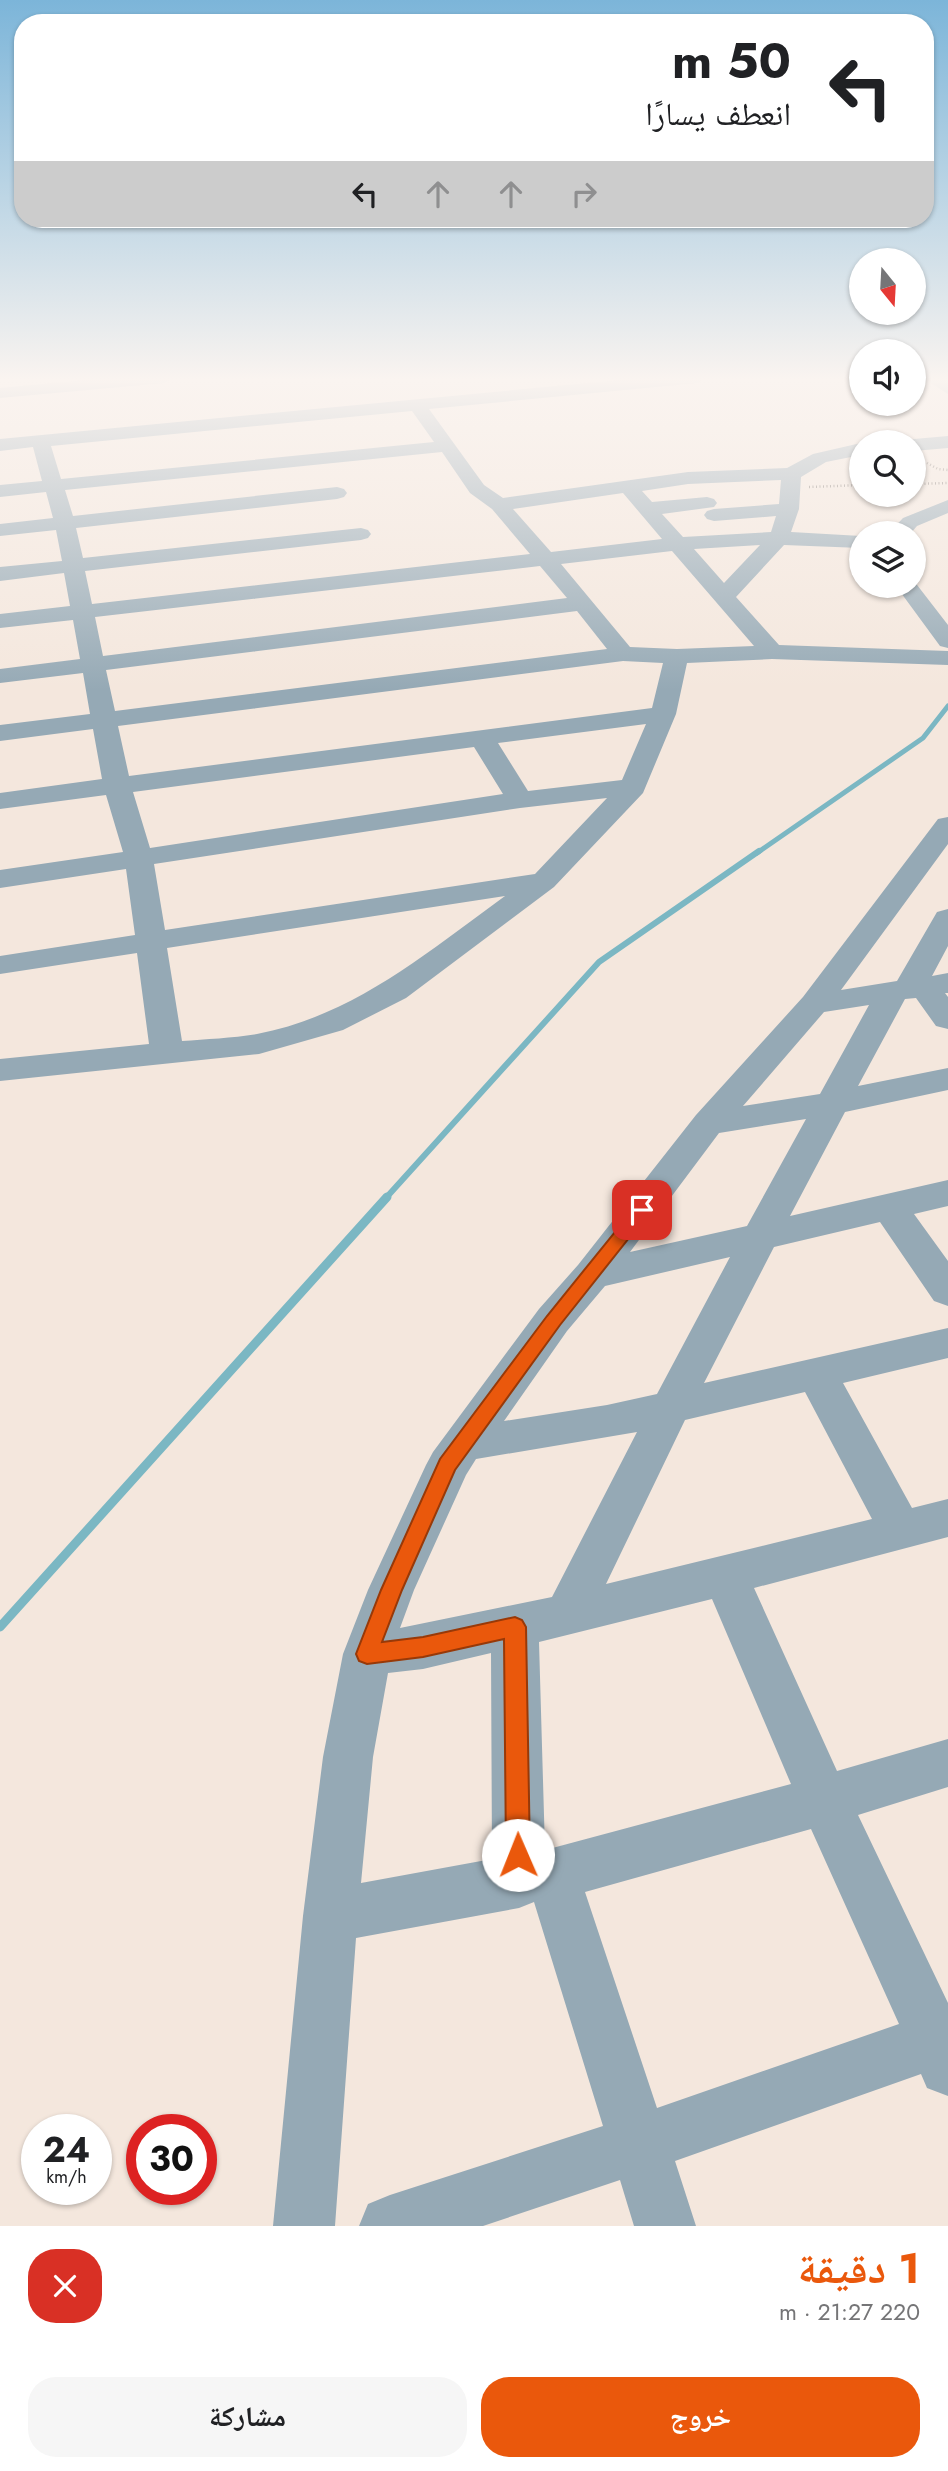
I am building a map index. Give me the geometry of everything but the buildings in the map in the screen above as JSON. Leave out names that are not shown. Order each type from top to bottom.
[{"type":"street","points":[[52,482],[65,523],[117,785],[139,858],[153,941],[167,1055]]},
{"type":"street","points":[[0,491],[92,482]]},
{"type":"street","points":[[331,482],[361,534],[412,608]]},
{"type":"street","points":[[472,482],[477,489],[499,505],[623,654]]},
{"type":"street","points":[[499,505],[654,482]]},
{"type":"street","points":[[691,482],[730,540]]},
{"type":"street","points":[[718,482],[790,491]]},
{"type":"street","points":[[723,597],[779,538],[790,491],[798,482]]},
{"type":"street","points":[[626,485],[772,652]]},
{"type":"street","points":[[647,509],[710,509],[790,491]]},
{"type":"street","points":[[0,530],[337,493]]},
{"type":"street","points":[[912,521],[948,506]]},
{"type":"street","points":[[0,573],[361,534]]},
{"type":"street","points":[[0,621],[676,544],[779,538],[849,541]]},
{"type":"street","points":[[916,598],[948,640]]},
{"type":"street","points":[[0,676],[93,665],[412,608],[583,603]]},
{"type":"street","points":[[0,733],[623,654],[677,656],[772,652],[948,659]]},
{"type":"street","points":[[0,1070],[259,1044],[331,1023],[395,991],[544,881],[633,787],[663,714],[677,656]]},
{"type":"street","points":[[0,802],[663,714]]},
{"type":"street","points":[[482,738],[520,800]]},
{"type":"street","points":[[0,879],[520,800],[633,787]]},
{"type":"street","points":[[304,2226],[330,1916],[348,1757],[367,1654],[391,1590],[447,1465],[553,1320],[592,1275],[708,1124],[814,1004],[948,825]]},
{"type":"street","points":[[0,965],[544,881]]},
{"type":"street","points":[[569,1612],[622,1503],[832,1103],[918,988],[948,918]]},
{"type":"street","points":[[814,1004],[918,988]]},
{"type":"street","points":[[918,988],[948,1019]]},
{"type":"street","points":[[708,1124],[832,1103],[948,1079]]},
{"type":"street","points":[[592,1275],[948,1193]]},
{"type":"street","points":[[889,1206],[948,1291]]},
{"type":"street","points":[[463,1444],[607,1422],[948,1343]]},
{"type":"street","points":[[816,1373],[901,1530]]},
{"type":"street","points":[[367,1654],[423,1647],[515,1627],[948,1518]]},
{"type":"street","points":[[390,2226],[944,2048],[824,1800],[724,1576]]},
{"type":"street","points":[[515,1627],[535,1877],[639,2144],[665,2226]]},
{"type":"street","points":[[330,1916],[535,1877],[824,1800],[948,1763]]},
{"type":"path","points":[[926,484],[948,483]]},
{"type":"path","points":[[790,491],[811,486],[849,485]]},
{"type":"waterway","points":[[757,853],[923,738],[948,706]]},
{"type":"waterway","points":[[385,1199],[599,962],[759,851]]},
{"type":"waterway","points":[[0,1627],[387,1197]]},
{"type":"route","points":[[518,1855],[515,1627],[423,1647],[367,1654],[391,1590],[447,1465],[553,1320],[642,1210]]}]
